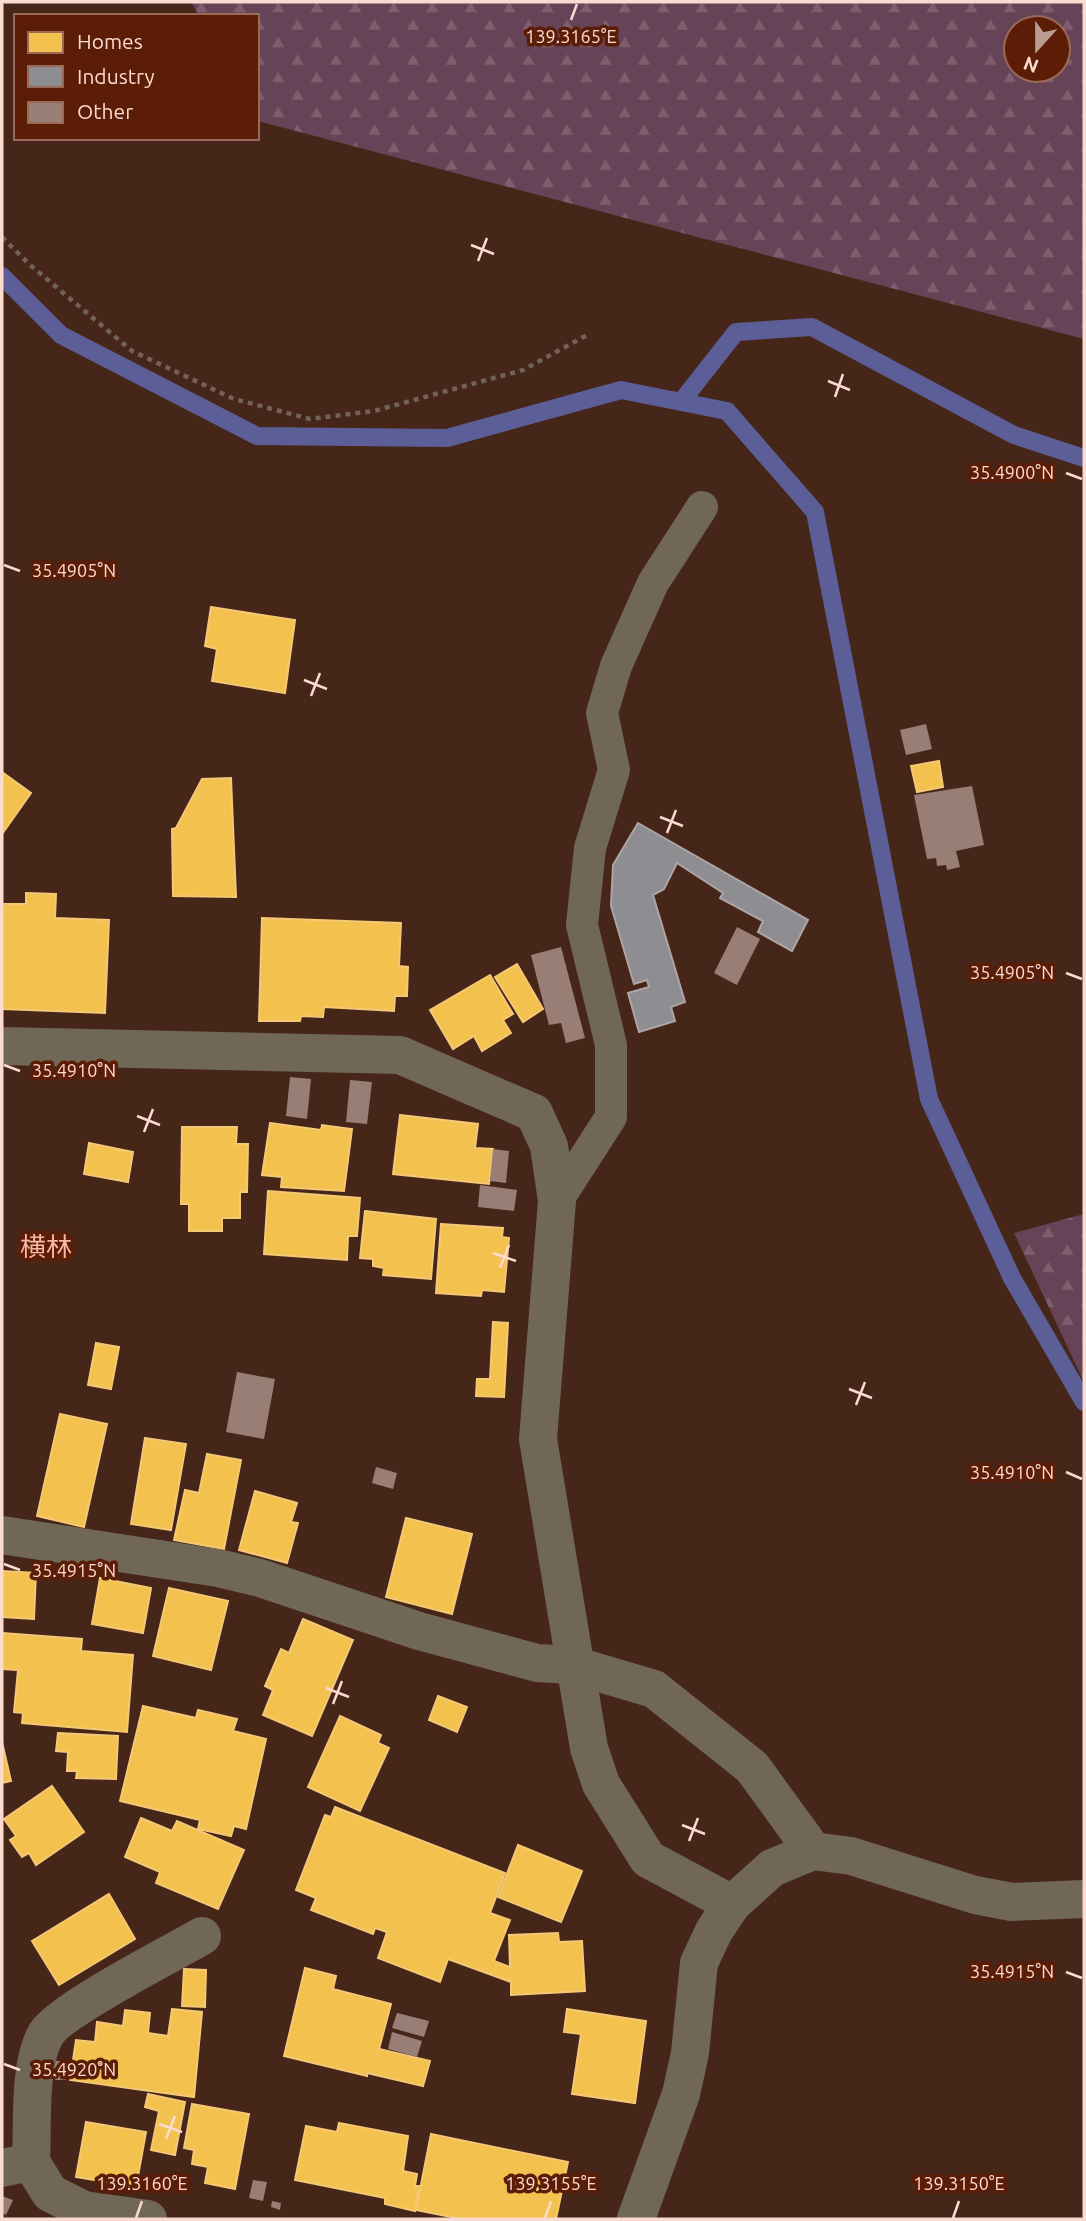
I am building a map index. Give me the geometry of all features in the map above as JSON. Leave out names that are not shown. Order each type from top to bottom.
[{"type":"street","points":[[2,1046],[400,1055],[534,1113],[549,1146],[557,1201],[537,1439],[589,1748],[601,1783],[648,1858],[732,1904]]},
{"type":"street","points":[[2,1535],[218,1567],[432,1634],[537,1663],[573,1665],[654,1689],[752,1768],[813,1851]]},
{"type":"street","points":[[636,2219],[681,2094],[690,2053],[699,1963],[714,1931],[732,1904],[772,1868],[813,1851],[851,1856],[975,1895],[1012,1902],[1084,1899]]},
{"type":"street","points":[[148,2219],[84,2210],[51,2193],[16,2165],[36,2066],[47,2032],[81,2006],[202,1936]]},
{"type":"lane","points":[[557,1201],[611,1117],[611,1045],[582,925],[590,848],[614,770],[602,713],[616,666],[653,583],[702,507]]},
{"type":"path","points":[[2,237],[29,264],[132,351],[234,399],[310,419],[374,411],[523,370],[589,334]]},
{"type":"green space","points":[[191,2],[1084,2],[1084,339],[259,121],[259,14],[198,14]]},
{"type":"green space","points":[[1084,1214],[1084,1382],[1014,1233]]},
{"type":"building: Homes","points":[[211,607],[295,620],[285,693],[212,681],[217,649],[205,646]]},
{"type":"building: Homes","points":[[939,761],[943,787],[917,792],[911,766]]},
{"type":"building: Homes","points":[[2,772],[31,793],[2,834]]},
{"type":"building: Homes","points":[[231,778],[236,897],[173,896],[172,829],[176,828],[202,779]]},
{"type":"building: Homes","points":[[26,893],[56,894],[55,918],[109,920],[105,1013],[2,1009],[2,904],[26,904]]},
{"type":"building: Homes","points":[[262,918],[401,923],[399,966],[408,967],[407,996],[395,996],[394,1011],[324,1007],[323,1017],[301,1016],[300,1021],[259,1021]]},
{"type":"building: Homes","points":[[517,964],[543,1009],[523,1022],[495,977]]},
{"type":"building: Homes","points":[[490,975],[513,1014],[503,1020],[511,1033],[482,1051],[474,1036],[453,1049],[430,1010]]},
{"type":"building: Homes","points":[[400,1115],[478,1124],[475,1148],[493,1149],[489,1184],[393,1174]]},
{"type":"building: Homes","points":[[270,1123],[321,1130],[322,1125],[352,1129],[344,1191],[281,1187],[282,1177],[262,1175]]},
{"type":"building: Homes","points":[[182,1127],[237,1127],[236,1144],[248,1144],[247,1192],[240,1192],[240,1218],[222,1218],[222,1231],[189,1231],[189,1204],[181,1204]]},
{"type":"building: Homes","points":[[89,1143],[133,1152],[128,1182],[84,1174]]},
{"type":"building: Homes","points":[[268,1191],[360,1198],[357,1236],[348,1236],[347,1260],[264,1254]]},
{"type":"building: Homes","points":[[365,1211],[436,1219],[431,1279],[383,1275],[384,1268],[373,1266],[373,1259],[360,1258]]},
{"type":"building: Homes","points":[[441,1224],[503,1228],[502,1237],[509,1238],[504,1292],[482,1290],[481,1296],[436,1293]]},
{"type":"building: Homes","points":[[493,1322],[508,1323],[504,1397],[476,1396],[477,1379],[490,1379]]},
{"type":"building: Homes","points":[[96,1343],[119,1347],[111,1389],[88,1385]]},
{"type":"building: Homes","points":[[60,1414],[107,1424],[84,1527],[37,1516]]},
{"type":"building: Homes","points":[[145,1438],[186,1444],[171,1530],[131,1524]]},
{"type":"building: Homes","points":[[207,1454],[241,1460],[224,1549],[174,1540],[185,1490],[199,1493]]},
{"type":"building: Homes","points":[[255,1491],[297,1503],[291,1522],[298,1523],[287,1563],[239,1550]]},
{"type":"building: Homes","points":[[406,1518],[472,1534],[452,1614],[386,1597]]},
{"type":"building: Homes","points":[[2,1571],[36,1573],[34,1619],[2,1617]]},
{"type":"building: Homes","points":[[100,1578],[151,1588],[143,1633],[92,1624]]},
{"type":"building: Homes","points":[[169,1588],[228,1601],[211,1670],[153,1656]]},
{"type":"building: Homes","points":[[303,1619],[353,1640],[312,1736],[263,1715],[273,1690],[265,1686],[281,1649],[289,1653]]},
{"type":"building: Homes","points":[[2,1633],[82,1639],[81,1651],[133,1655],[127,1732],[22,1723],[23,1713],[14,1712],[18,1670],[2,1669]]},
{"type":"building: Homes","points":[[438,1696],[467,1707],[457,1732],[429,1720]]},
{"type":"building: Homes","points":[[143,1706],[196,1718],[198,1710],[237,1719],[233,1731],[266,1739],[246,1829],[234,1826],[231,1836],[198,1829],[200,1820],[120,1801]]},
{"type":"building: Homes","points":[[340,1716],[381,1735],[378,1743],[389,1748],[360,1811],[308,1787]]},
{"type":"building: Homes","points":[[58,1733],[118,1736],[116,1779],[76,1778],[77,1771],[67,1771],[68,1752],[56,1751]]},
{"type":"building: Homes","points":[[2,1742],[11,1781],[2,1783]]},
{"type":"building: Homes","points":[[52,1786],[84,1832],[36,1865],[29,1853],[22,1857],[10,1840],[16,1836],[4,1819]]},
{"type":"building: Homes","points":[[335,1807],[505,1873],[490,1913],[510,1920],[494,1961],[510,1967],[509,1935],[558,1933],[559,1942],[582,1941],[585,1991],[511,1995],[511,1982],[448,1959],[440,1982],[378,1958],[387,1932],[375,1928],[373,1934],[311,1910],[316,1898],[296,1890],[325,1815],[331,1817]]},
{"type":"building: Homes","points":[[141,1818],[172,1831],[177,1821],[244,1850],[218,1909],[156,1883],[160,1872],[125,1857]]},
{"type":"building: Homes","points":[[518,1845],[582,1871],[561,1922],[498,1897]]},
{"type":"building: Homes","points":[[109,1894],[135,1939],[59,1985],[32,1941]]},
{"type":"building: Homes","points":[[305,1968],[336,1976],[333,1989],[391,2004],[379,2049],[430,2061],[423,2086],[284,2056]]},
{"type":"building: Homes","points":[[184,1969],[206,1970],[205,2007],[182,2006]]},
{"type":"building: Homes","points":[[172,2009],[202,2012],[194,2097],[70,2080],[76,2040],[95,2042],[97,2022],[123,2026],[125,2010],[150,2013],[148,2033],[168,2036]]},
{"type":"building: Homes","points":[[567,2009],[646,2021],[635,2103],[572,2094],[581,2034],[564,2032]]},
{"type":"building: Homes","points":[[148,2094],[185,2102],[175,2155],[151,2150],[159,2111],[145,2107]]},
{"type":"building: Homes","points":[[192,2104],[249,2114],[235,2189],[205,2183],[208,2167],[192,2164],[194,2150],[184,2148]]},
{"type":"building: Homes","points":[[86,2122],[146,2132],[136,2187],[76,2177]]},
{"type":"building: Homes","points":[[339,2123],[408,2136],[403,2171],[417,2174],[415,2186],[419,2186],[415,2211],[385,2204],[385,2198],[295,2180],[306,2126],[337,2132]]},
{"type":"building: Homes","points":[[431,2134],[568,2162],[556,2219],[461,2219],[416,2210]]},
{"type":"building: Industry","points":[[638,823],[808,920],[792,951],[758,932],[763,921],[720,898],[723,893],[677,863],[664,889],[653,895],[685,1002],[671,1007],[675,1021],[639,1032],[628,993],[649,987],[647,980],[634,984],[611,906],[613,865]]},
{"type":"building: Other","points":[[926,724],[932,749],[906,755],[900,730]]},
{"type":"building: Other","points":[[972,786],[984,845],[956,851],[960,867],[947,870],[946,865],[937,866],[936,858],[927,859],[914,795]]},
{"type":"building: Other","points":[[737,927],[760,939],[737,985],[714,973]]},
{"type":"building: Other","points":[[561,947],[585,1038],[566,1043],[561,1023],[549,1025],[531,955]]},
{"type":"building: Other","points":[[290,1077],[311,1079],[307,1119],[286,1116]]},
{"type":"building: Other","points":[[350,1080],[372,1082],[367,1124],[346,1122]]},
{"type":"building: Other","points":[[493,1149],[509,1151],[506,1183],[490,1181]]},
{"type":"building: Other","points":[[480,1185],[517,1190],[514,1211],[478,1207]]},
{"type":"building: Other","points":[[237,1372],[275,1379],[264,1439],[226,1432]]},
{"type":"building: Other","points":[[376,1467],[397,1473],[393,1489],[372,1483]]},
{"type":"building: Other","points":[[397,2013],[429,2021],[424,2037],[392,2028]]},
{"type":"building: Other","points":[[392,2032],[422,2041],[417,2057],[388,2049]]},
{"type":"building: Other","points":[[55,2061],[67,2061],[66,2080],[55,2080]]},
{"type":"building: Other","points":[[253,2180],[267,2182],[263,2201],[249,2198]]},
{"type":"building: Other","points":[[2,2196],[13,2200],[6,2215],[2,2213]]},
{"type":"building: Other","points":[[272,2201],[281,2203],[280,2210],[271,2207]]},
{"type":"waterway","points":[[2,276],[61,335],[257,436],[447,438],[621,390],[727,411],[815,512],[929,1099],[1012,1278],[1084,1402]]},
{"type":"waterway","points":[[681,402],[736,332],[812,327],[1014,435],[1084,458]]},
{"type":"district","name":"横林","points":[[46,1247]]}]
